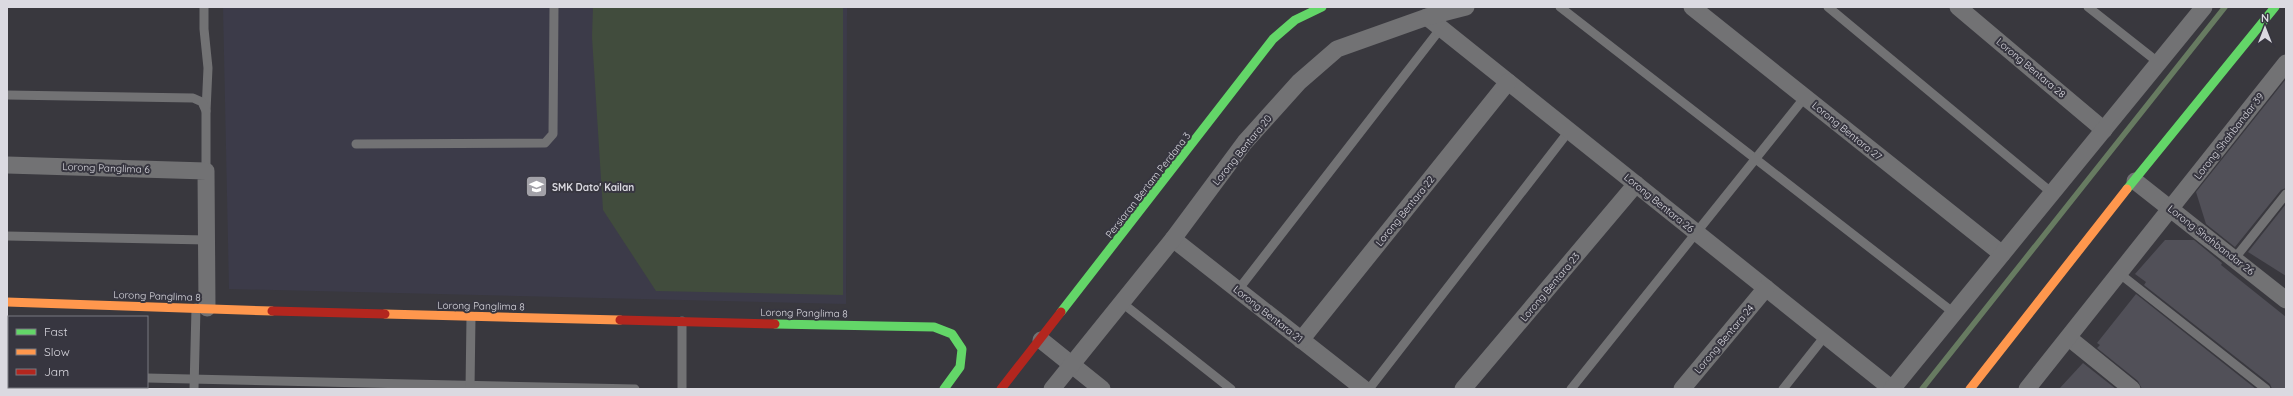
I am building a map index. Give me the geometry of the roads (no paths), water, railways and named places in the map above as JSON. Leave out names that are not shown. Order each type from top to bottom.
[{"type":"street","name":"Persiaran Bertam Perdana 3","points":[[1001,389],[1041,340],[1273,39],[1287,24],[1302,14],[1322,7]]},
{"type":"street","name":"Lorong Bentara 20","points":[[1052,389],[1173,239],[1245,142],[1299,82],[1337,49],[1427,17],[1466,7]]},
{"type":"street","name":"Lorong Bentara 27","points":[[1692,7],[2002,254]]},
{"type":"street","name":"Lorong Bentara 28","points":[[1958,7],[2104,130]]},
{"type":"street","points":[[1892,389],[2204,7]]},
{"type":"street","points":[[1970,389],[2078,250],[2276,7]]},
{"type":"street","name":"Lorong Bentara 26","points":[[1427,17],[1892,389]]},
{"type":"street","name":"Lorong Shahbandar 39","points":[[2027,389],[2120,274],[2286,63]]},
{"type":"street","name":"Lorong Bentara 22","points":[[1301,340],[1508,82]]},
{"type":"street","name":"Lorong Panglima 6","points":[[7,165],[206,171]]},
{"type":"street","points":[[202,308],[206,240],[206,171]]},
{"type":"street","name":"Lorong Shahbandar 26","points":[[2135,181],[2235,258],[2286,300]]},
{"type":"street","name":"Lorong Bentara 23","points":[[1463,389],[1636,184]]},
{"type":"street","name":"Lorong Bentara 21","points":[[1173,239],[1364,389]]},
{"type":"street","name":"Lorong Bentara 24","points":[[1682,389],[1766,288]]},
{"type":"street","name":"Lorong Panglima 8","points":[[7,302],[471,317],[934,327],[952,334],[962,349],[960,367],[944,389]]},
{"type":"street","points":[[2069,338],[2132,389]]},
{"type":"street","points":[[1041,340],[1102,389]]},
{"type":"lane","points":[[204,7],[204,29],[208,68],[206,171]]},
{"type":"lane","points":[[356,144],[545,143],[554,134],[554,7]]},
{"type":"lane","points":[[1560,7],[1954,313]]},
{"type":"lane","points":[[1828,7],[2052,194]]},
{"type":"lane","points":[[2088,7],[2159,63]]},
{"type":"lane","points":[[1238,290],[1441,28]]},
{"type":"lane","points":[[7,95],[192,98],[202,102],[206,111]]},
{"type":"lane","points":[[1571,389],[1805,97]]},
{"type":"lane","points":[[1368,389],[1569,131]]},
{"type":"lane","points":[[2235,258],[2286,194]]},
{"type":"lane","points":[[7,236],[206,240]]},
{"type":"lane","points":[[2120,274],[2266,389]]},
{"type":"lane","points":[[1121,302],[1231,389]]},
{"type":"lane","points":[[194,389],[202,308]]},
{"type":"lane","points":[[470,387],[471,317]]},
{"type":"lane","points":[[682,321],[682,389]]},
{"type":"lane","points":[[1783,389],[1825,336]]},
{"type":"lane","points":[[148,378],[470,387],[635,389]]},
{"type":"waterway","points":[[1922,389],[2225,7]]},
{"type":"place","name":"SMK Dato' Kailan","points":[[536,187]]}]
